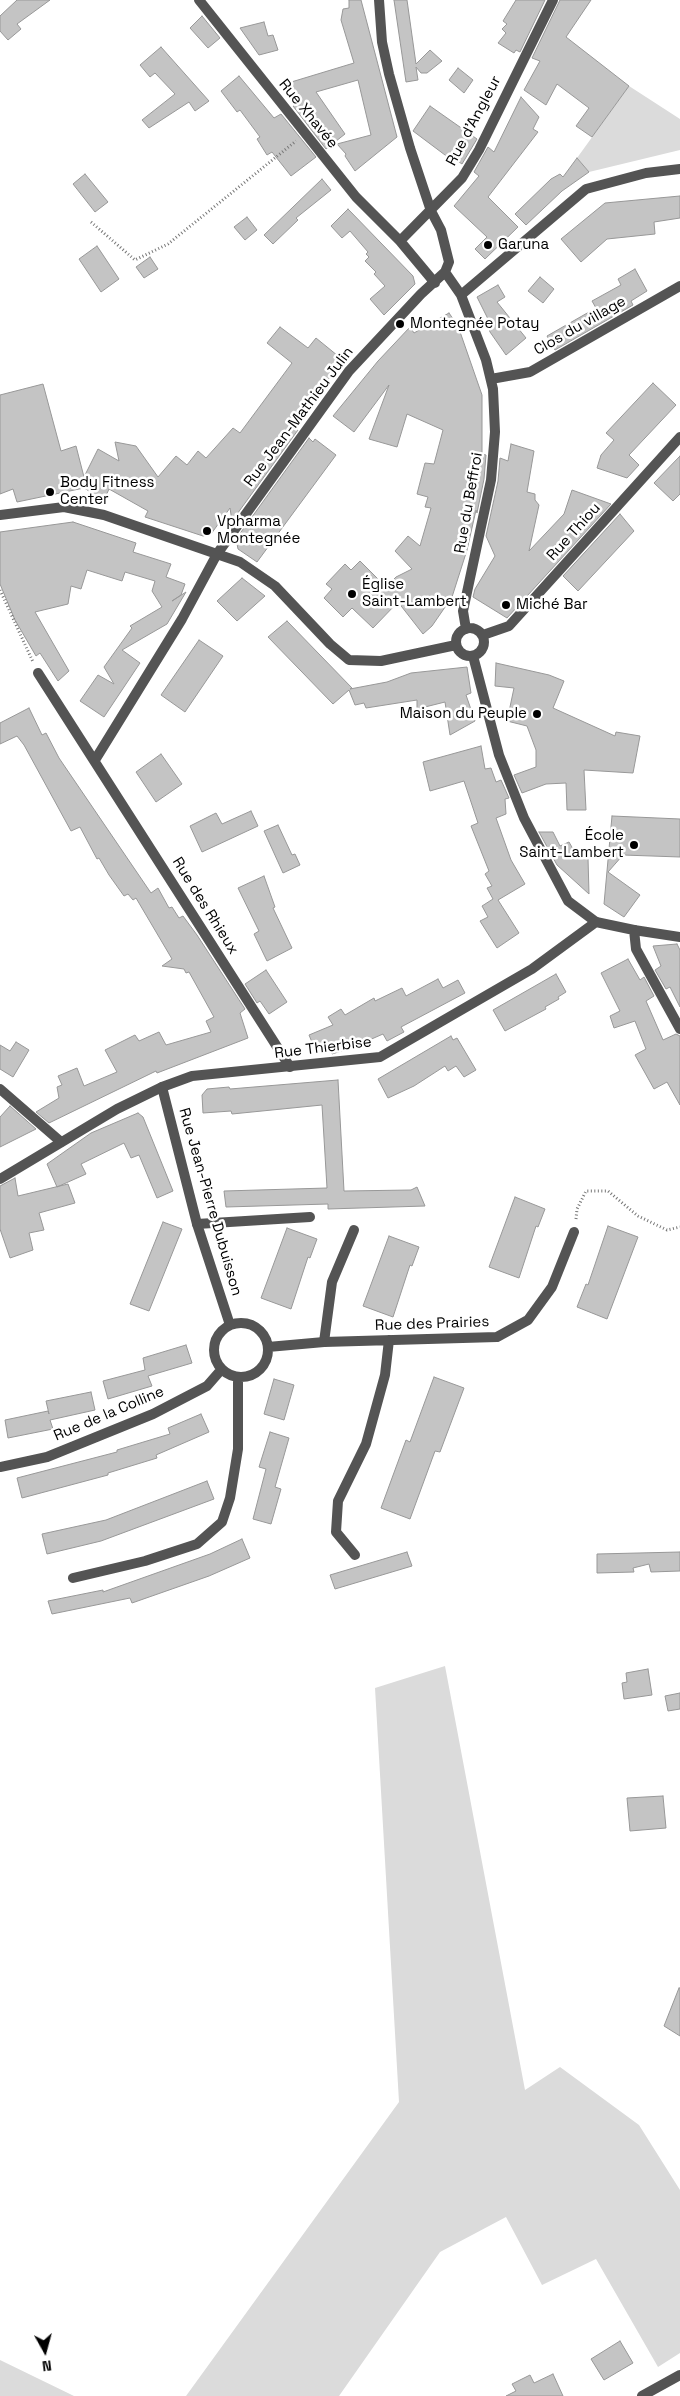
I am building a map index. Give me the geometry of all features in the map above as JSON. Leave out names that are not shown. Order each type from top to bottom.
[{"type":"street","name":"Rue Xhavée","points":[[199,0],[356,197],[400,241]]},
{"type":"street","name":"Rue du Beffroi","points":[[379,0],[382,42],[389,74],[432,211],[441,230],[447,267],[461,295],[486,360],[490,379],[495,432],[491,480],[463,611],[466,629]]},
{"type":"street","name":"Rue d'Angleur","points":[[400,241],[412,226],[432,211],[462,178],[479,150],[553,0]]},
{"type":"street","points":[[461,295],[586,189],[609,181],[646,173],[680,169]]},
{"type":"street","points":[[400,241],[415,262],[435,283]]},
{"type":"street","name":"Rue Jean-Mathieu Julin","points":[[217,554],[349,371],[420,294],[435,283],[447,267]]},
{"type":"street","name":"Clos du village","points":[[490,379],[530,372],[680,286]]},
{"type":"street","name":"Rue Thiou","points":[[483,635],[509,626],[680,437]]},
{"type":"street","points":[[0,515],[64,507],[104,515],[240,562],[275,586],[330,644],[350,660],[381,661],[456,645]]},
{"type":"street","points":[[96,760],[182,619],[217,554]]},
{"type":"street","points":[[466,629],[476,629],[483,635],[484,644],[482,649],[473,656],[461,654],[456,645],[459,632],[466,629]]},
{"type":"street","points":[[473,656],[498,755],[524,818],[568,901],[596,922],[680,937]]},
{"type":"street","name":"Rue des Rhieux","points":[[38,673],[96,760],[290,1067]]},
{"type":"street","name":"Rue Thierbise","points":[[0,1178],[117,1109],[192,1076],[380,1057],[532,969],[596,922]]},
{"type":"street","points":[[634,930],[636,949],[680,1029]]},
{"type":"street","name":"Rue Jean-Pierre Dubuisson","points":[[162,1088],[197,1224],[230,1324]]},
{"type":"street","points":[[0,1089],[61,1142]]},
{"type":"street","points":[[197,1224],[310,1217]]},
{"type":"street","points":[[324,1342],[332,1282],[354,1230]]},
{"type":"street","name":"Rue des Prairies","points":[[268,1347],[324,1342],[497,1337],[528,1320],[552,1287],[574,1232]]},
{"type":"street","points":[[247,1323],[261,1332],[268,1347],[265,1363],[254,1375],[238,1378],[220,1370],[213,1354],[216,1336],[230,1324],[247,1323]]},
{"type":"street","points":[[355,1555],[336,1532],[338,1501],[366,1444],[385,1375],[389,1340]]},
{"type":"street","name":"Rue de la Colline","points":[[0,1467],[47,1457],[153,1414],[208,1386],[220,1370]]},
{"type":"street","points":[[73,1578],[145,1561],[197,1544],[222,1522],[230,1498],[238,1449],[238,1378]]},
{"type":"street","points":[[642,2396],[680,2375]]},
{"type":"path","points":[[91,222],[135,260],[168,244],[305,134]]},
{"type":"path","points":[[0,590],[38,673]]},
{"type":"path","points":[[574,1232],[577,1209],[586,1191],[608,1191],[638,1216],[667,1230],[680,1227]]},
{"type":"shaded area","points":[[629,86],[680,119],[680,150],[589,172],[577,158]]},
{"type":"shaded area","points":[[445,1666],[525,2090],[560,2067],[639,2125],[680,2190],[680,2353],[658,2367],[596,2259],[542,2285],[506,2217],[440,2252],[339,2396],[186,2396],[399,2102],[375,1688]]},
{"type":"shaded area","points":[[0,2360],[74,2396],[0,2396]]},
{"type":"building","points":[[17,0],[50,0],[17,24],[21,29],[8,40],[0,31],[0,16]]},
{"type":"building","points":[[349,0],[361,0],[397,137],[355,171],[345,156],[346,154],[337,144],[371,135],[358,80],[316,92],[345,134],[326,149],[293,106],[302,101],[288,83],[354,63],[341,20],[343,9],[349,8]]},
{"type":"building","points":[[394,0],[407,0],[416,64],[430,50],[442,61],[427,73],[421,73],[416,67],[418,80],[406,82]]},
{"type":"building","points":[[516,0],[545,0],[520,52],[516,50],[514,53],[498,43],[506,33],[502,29],[507,24],[503,21]]},
{"type":"building","points":[[560,0],[591,0],[566,37],[629,86],[592,137],[576,126],[589,108],[557,84],[546,105],[524,90],[540,61],[532,58]]},
{"type":"building","points":[[202,16],[220,38],[208,48],[190,28]]},
{"type":"building","points":[[264,22],[268,36],[273,35],[278,50],[259,55],[240,28]]},
{"type":"building","points":[[161,47],[209,101],[195,111],[189,102],[149,128],[142,120],[175,94],[155,73],[150,77],[140,65]]},
{"type":"building","points":[[458,68],[473,80],[464,93],[449,80]]},
{"type":"building","points":[[239,76],[274,118],[281,114],[316,157],[291,176],[272,152],[267,155],[257,139],[260,137],[240,110],[237,112],[221,91]]},
{"type":"building","points":[[521,97],[539,117],[533,129],[538,132],[488,197],[518,227],[485,259],[475,249],[487,237],[454,206],[479,176],[474,172],[488,147],[494,152]]},
{"type":"building","points":[[430,106],[477,139],[462,164],[450,156],[449,158],[413,131]]},
{"type":"building","points":[[577,158],[589,172],[562,191],[526,225],[515,214],[551,179],[560,174],[563,177]]},
{"type":"building","points":[[85,174],[108,202],[95,212],[73,184]]},
{"type":"building","points":[[322,179],[331,190],[296,218],[298,220],[273,244],[264,235]]},
{"type":"building","points":[[680,196],[680,218],[654,222],[655,234],[607,239],[581,262],[561,239],[605,203]]},
{"type":"building","points":[[348,209],[413,276],[415,284],[384,315],[370,299],[385,286],[374,274],[376,272],[365,261],[369,257],[366,254],[368,252],[350,231],[342,238],[331,226]]},
{"type":"building","points":[[247,217],[257,230],[245,240],[234,227]]},
{"type":"building","points":[[97,246],[119,279],[101,292],[79,259]]},
{"type":"building","points":[[150,257],[158,269],[144,278],[136,267]]},
{"type":"building","points":[[635,269],[647,291],[631,301],[633,305],[555,350],[547,336],[596,308],[592,301],[621,285],[618,279]]},
{"type":"building","points":[[540,277],[554,289],[543,303],[528,291]]},
{"type":"building","points":[[498,285],[505,297],[497,302],[526,338],[506,355],[490,332],[487,323],[489,321],[477,297]]},
{"type":"building","points":[[449,313],[458,326],[482,395],[482,454],[486,455],[484,479],[477,513],[476,510],[467,550],[452,597],[432,626],[423,634],[398,602],[373,628],[352,608],[343,617],[324,598],[332,589],[326,584],[345,564],[351,570],[360,561],[386,587],[396,577],[412,569],[395,551],[408,536],[420,546],[431,508],[425,507],[428,497],[417,494],[425,463],[434,464],[443,430],[407,414],[397,447],[369,439],[389,385],[354,432],[333,416],[378,361],[410,327],[414,333]]},
{"type":"building","points":[[280,327],[308,348],[316,338],[343,360],[293,425],[298,430],[232,521],[230,508],[211,534],[203,536],[145,517],[148,511],[109,489],[104,500],[84,488],[17,502],[13,489],[0,494],[0,395],[43,384],[61,451],[76,446],[84,477],[98,449],[119,461],[115,442],[136,446],[158,477],[176,456],[187,465],[198,451],[206,458],[233,428],[240,433],[292,363],[267,343]]},
{"type":"building","points":[[653,383],[676,405],[629,455],[639,465],[627,478],[597,468],[601,455],[614,440],[606,433]]},
{"type":"building","points":[[309,438],[313,442],[315,439],[336,455],[257,562],[238,549],[236,539]]},
{"type":"building","points":[[511,444],[534,451],[527,492],[535,494],[535,500],[539,505],[529,551],[564,514],[572,490],[611,504],[507,618],[473,597],[475,589],[495,556],[486,536],[498,481],[500,458],[508,461]]},
{"type":"building","points":[[680,456],[680,494],[673,501],[654,483]]},
{"type":"building","points":[[620,514],[634,531],[578,591],[563,576]]},
{"type":"building","points":[[73,522],[136,543],[133,552],[171,564],[166,577],[185,584],[181,595],[172,601],[186,592],[167,624],[122,650],[140,663],[104,717],[80,701],[98,675],[114,684],[104,667],[132,628],[130,626],[162,607],[152,591],[155,581],[125,572],[122,581],[87,570],[81,589],[71,586],[68,604],[35,612],[69,671],[58,681],[40,653],[36,656],[15,620],[0,584],[0,532]]},
{"type":"building","points":[[242,578],[265,596],[237,621],[217,601]]},
{"type":"building","points":[[287,621],[352,688],[350,689],[387,682],[411,673],[467,667],[471,693],[466,695],[475,721],[450,735],[445,702],[417,709],[417,700],[366,708],[364,703],[355,705],[349,690],[333,704],[268,637]]},
{"type":"building","points":[[199,640],[223,656],[185,712],[161,695]]},
{"type":"building","name":"Maison du Peuple","points":[[496,663],[549,675],[564,681],[553,708],[615,736],[616,732],[640,736],[633,773],[584,770],[586,810],[567,810],[566,783],[546,784],[522,793],[514,775],[536,767],[536,750],[527,726],[507,721],[514,688],[495,686]]},
{"type":"building","points":[[29,708],[42,735],[46,733],[59,758],[151,893],[158,888],[169,908],[172,907],[179,918],[183,916],[197,935],[245,1009],[240,1013],[248,1038],[157,1073],[156,1071],[49,1123],[36,1112],[59,1098],[57,1087],[62,1085],[58,1076],[77,1068],[84,1086],[117,1072],[105,1050],[135,1035],[139,1041],[159,1032],[166,1045],[211,1032],[206,1021],[214,1017],[189,972],[186,973],[184,969],[162,966],[172,959],[136,898],[133,900],[128,894],[124,896],[99,858],[97,859],[80,827],[71,831],[24,745],[17,736],[0,744],[0,723]]},
{"type":"building","points":[[481,746],[485,769],[491,768],[496,782],[501,780],[509,798],[505,799],[506,814],[496,818],[511,860],[525,884],[498,900],[519,933],[497,948],[480,921],[488,917],[482,906],[493,899],[487,888],[492,886],[485,874],[489,871],[471,826],[478,823],[464,781],[430,791],[423,762]]},
{"type":"building","points":[[161,754],[182,784],[156,802],[136,772]]},
{"type":"building","points":[[251,811],[258,826],[202,852],[190,826],[216,813],[222,824]]},
{"type":"building","points":[[612,816],[680,819],[680,857],[623,855],[608,872],[640,895],[624,917],[604,904]]},
{"type":"building","points":[[278,825],[292,855],[295,854],[300,865],[283,873],[264,831]]},
{"type":"building","points":[[539,832],[553,832],[560,846],[569,842],[573,849],[588,858],[589,894],[557,865]]},
{"type":"building","points":[[264,876],[275,907],[273,908],[292,948],[267,961],[254,934],[259,931],[238,888]]},
{"type":"building","points":[[677,944],[680,950],[680,1007],[670,987],[666,989],[655,970],[661,966],[653,946]]},
{"type":"building","points":[[628,959],[640,980],[644,977],[654,996],[646,1001],[663,1040],[676,1034],[680,1036],[680,1105],[667,1082],[654,1089],[635,1055],[646,1049],[635,1021],[614,1028],[610,1016],[620,1011],[601,973]]},
{"type":"building","points":[[266,970],[287,1002],[269,1014],[260,1001],[257,1003],[245,984]]},
{"type":"building","points":[[556,974],[566,992],[558,997],[559,999],[545,1007],[546,1009],[505,1031],[493,1010]]},
{"type":"building","points":[[438,979],[443,988],[458,980],[465,993],[401,1027],[404,1032],[387,1041],[383,1034],[332,1054],[330,1050],[316,1052],[309,1035],[333,1025],[328,1017],[341,1009],[345,1015],[374,998],[375,1001],[402,988],[406,996]]},
{"type":"building","points":[[451,1036],[453,1040],[457,1038],[476,1070],[464,1077],[456,1066],[448,1071],[445,1066],[414,1086],[388,1098],[378,1079]]},
{"type":"building","points":[[16,1042],[29,1050],[13,1077],[0,1069],[0,1045],[10,1051]]},
{"type":"building","points":[[338,1080],[344,1191],[411,1190],[417,1187],[425,1206],[328,1209],[328,1204],[226,1207],[224,1191],[327,1188],[322,1105],[232,1114],[231,1111],[203,1113],[202,1095],[207,1089],[229,1087],[230,1089]]},
{"type":"building","points":[[10,1106],[36,1129],[0,1147],[0,1117]]},
{"type":"building","points":[[138,1113],[143,1117],[173,1191],[157,1198],[139,1155],[131,1158],[124,1143],[81,1164],[86,1174],[57,1187],[47,1164],[91,1133]]},
{"type":"building","points":[[15,1178],[18,1196],[68,1184],[75,1203],[39,1213],[44,1230],[29,1233],[33,1250],[10,1258],[0,1229],[0,1186]]},
{"type":"building","points":[[515,1197],[545,1209],[538,1227],[536,1226],[519,1278],[489,1267]]},
{"type":"building","points":[[163,1222],[182,1229],[149,1311],[130,1304]]},
{"type":"building","points":[[608,1226],[638,1237],[607,1319],[577,1307],[586,1284],[588,1285]]},
{"type":"building","points":[[287,1228],[317,1239],[310,1258],[308,1257],[291,1309],[261,1298]]},
{"type":"building","points":[[389,1236],[419,1247],[412,1266],[410,1265],[393,1317],[363,1306]]},
{"type":"building","points":[[186,1345],[192,1363],[148,1376],[152,1386],[108,1399],[103,1381],[145,1370],[143,1358]]},
{"type":"building","points":[[434,1377],[464,1388],[440,1452],[435,1451],[410,1519],[381,1508],[406,1440],[410,1442]]},
{"type":"building","points":[[274,1379],[294,1385],[284,1420],[264,1414]]},
{"type":"building","points":[[91,1392],[95,1410],[50,1420],[53,1429],[8,1438],[5,1420],[48,1411],[49,1414],[46,1401]]},
{"type":"building","points":[[201,1414],[209,1432],[156,1455],[157,1458],[108,1473],[108,1475],[22,1498],[17,1478],[117,1452],[117,1450],[170,1434],[168,1428]]},
{"type":"building","points":[[270,1432],[289,1438],[275,1487],[281,1489],[271,1524],[253,1519],[266,1469],[259,1467]]},
{"type":"building","points":[[207,1481],[214,1499],[101,1541],[47,1554],[42,1534],[106,1520]]},
{"type":"building","points":[[242,1539],[250,1558],[209,1576],[132,1603],[130,1598],[52,1614],[48,1601],[103,1590],[103,1592],[210,1554]]},
{"type":"building","points":[[407,1552],[412,1566],[335,1589],[330,1575]]},
{"type":"building","points":[[680,1552],[680,1571],[651,1572],[649,1564],[633,1568],[634,1572],[597,1573],[597,1554]]},
{"type":"building","points":[[648,1669],[652,1695],[624,1699],[622,1683],[627,1682],[626,1673]]},
{"type":"building","points":[[680,1693],[680,1709],[668,1711],[665,1696]]},
{"type":"building","points":[[663,1796],[666,1828],[630,1831],[627,1798]]},
{"type":"building","points":[[680,1988],[680,2036],[664,2026]]},
{"type":"building","points":[[620,2341],[633,2363],[604,2380],[591,2359]]},
{"type":"building","points":[[553,2374],[563,2396],[506,2396],[516,2391],[512,2384],[530,2375],[534,2383]]},
{"type":"place","name":"Garuna","points":[[488,245]]},
{"type":"place","name":"Montegnée Potay","points":[[400,324]]},
{"type":"place","name":"Body Fitness Center","points":[[50,492]]},
{"type":"place","name":"Vpharma Montegnée","points":[[207,531]]},
{"type":"place","name":"Église Saint-Lambert","points":[[352,594]]},
{"type":"place","name":"Miché Bar","points":[[506,605]]},
{"type":"place","name":"Maison du Peuple","points":[[537,714]]},
{"type":"place","name":"École Saint-Lambert","points":[[634,845]]}]
